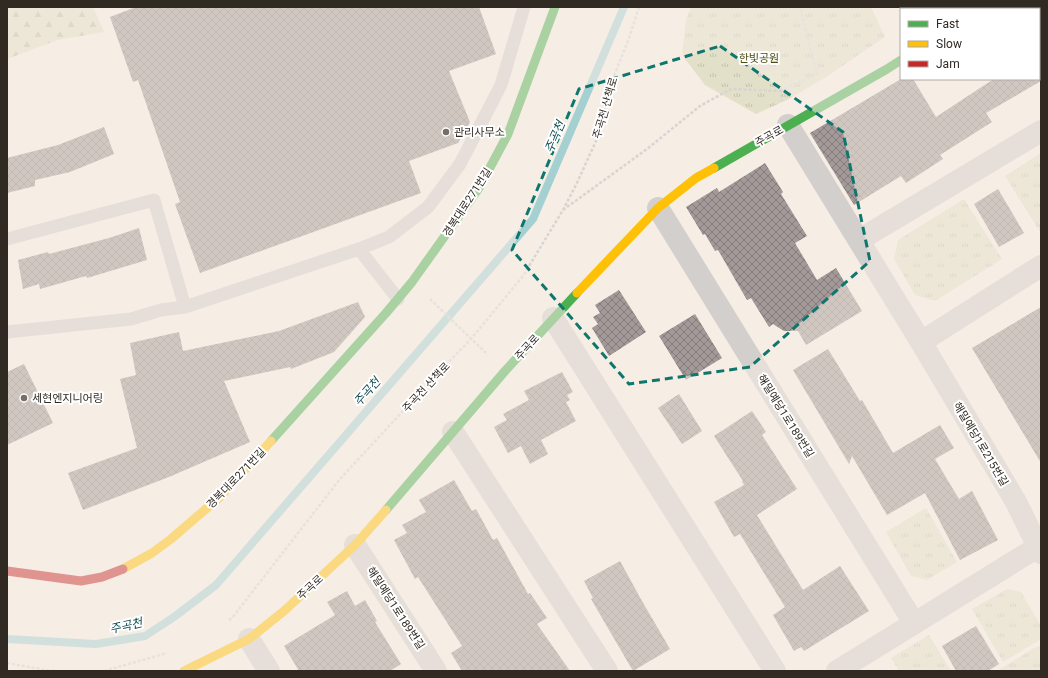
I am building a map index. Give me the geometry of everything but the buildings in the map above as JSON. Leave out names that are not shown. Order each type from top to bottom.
[{"type":"street","name":"경복대로271번길","points":[[7,571],[81,581],[102,577],[120,571],[152,553],[171,539],[221,496],[398,299],[412,282],[479,188],[508,134],[556,7]]},
{"type":"street","name":"주곡로","points":[[184,671],[249,639],[284,611],[355,545],[454,432],[505,371],[553,318],[658,208],[696,178],[900,61]]},
{"type":"street","name":"해밀예당1로215번길","points":[[788,125],[921,342],[1016,502],[1040,549]]},
{"type":"street","points":[[859,240],[1041,131]]},
{"type":"street","name":"해밀예당1로189번길","points":[[658,208],[914,623]]},
{"type":"street","points":[[921,342],[1041,266]]},
{"type":"street","points":[[553,318],[775,671]]},
{"type":"street","points":[[454,432],[607,671]]},
{"type":"street","name":"해밀예당1로189번길","points":[[355,545],[436,671]]},
{"type":"street","points":[[837,671],[914,623],[1040,549]]},
{"type":"street","points":[[249,639],[269,671]]},
{"type":"lane","points":[[7,332],[131,318],[161,310],[185,307],[359,249],[389,237],[428,207],[460,164],[501,85],[524,7]]},
{"type":"lane","points":[[7,239],[154,200],[185,307]]},
{"type":"lane","points":[[359,249],[398,299]]},
{"type":"path","name":"주곡천 산책로","points":[[225,622],[232,618],[340,479],[471,339],[523,276],[563,210],[601,130],[609,88],[628,41],[639,7]]},
{"type":"path","points":[[563,210],[647,149],[700,106],[731,89],[780,91],[817,74],[800,7]]},
{"type":"path","points":[[780,91],[788,125]]},
{"type":"path","points":[[412,282],[471,339]]},
{"type":"path","points":[[104,671],[172,651]]},
{"type":"path","points":[[7,663],[55,671]]},
{"type":"highlighted area","points":[[720,46],[843,132],[870,261],[750,367],[629,384],[512,250],[579,89]]},
{"type":"green space","points":[[7,7],[93,7],[104,32],[58,40],[7,59]]},
{"type":"green space","name":"한빛공원","points":[[691,7],[871,7],[885,37],[826,77],[789,99],[756,114],[705,85],[682,55],[686,20]]},
{"type":"green space","points":[[1041,153],[1041,231],[1040,232],[1005,176]]},
{"type":"green space","points":[[964,199],[1002,259],[935,301],[915,295],[894,259],[898,240]]},
{"type":"green space","points":[[926,508],[957,562],[927,580],[911,576],[886,532]]},
{"type":"green space","points":[[1007,589],[1021,592],[1041,626],[1041,639],[1003,662],[972,609]]},
{"type":"green space","points":[[929,635],[951,671],[899,671],[891,658]]},
{"type":"green space","points":[[1041,646],[1041,671],[997,671],[1034,648]]},
{"type":"waterway","name":"주곡천","points":[[7,639],[96,644],[145,636],[174,617],[216,585],[533,219],[624,7]]},
{"type":"traffic: fast","points":[[271,441],[412,282],[479,188],[508,134],[555,7]]},
{"type":"traffic: fast","points":[[714,168],[900,61]]},
{"type":"traffic: fast","points":[[386,510],[505,371],[577,293]]},
{"type":"traffic: slow","points":[[577,293],[658,208],[696,178],[714,168]]},
{"type":"traffic: slow","points":[[123,569],[152,553],[171,539],[221,496],[271,441]]},
{"type":"traffic: slow","points":[[184,671],[249,639],[284,611],[355,545],[386,510]]},
{"type":"traffic: jam","points":[[7,571],[81,581],[102,577],[123,569]]},
{"type":"place","name":"관리사무소","points":[[446,132]]},
{"type":"place","name":"세현엔지니어링","points":[[24,398]]}]
